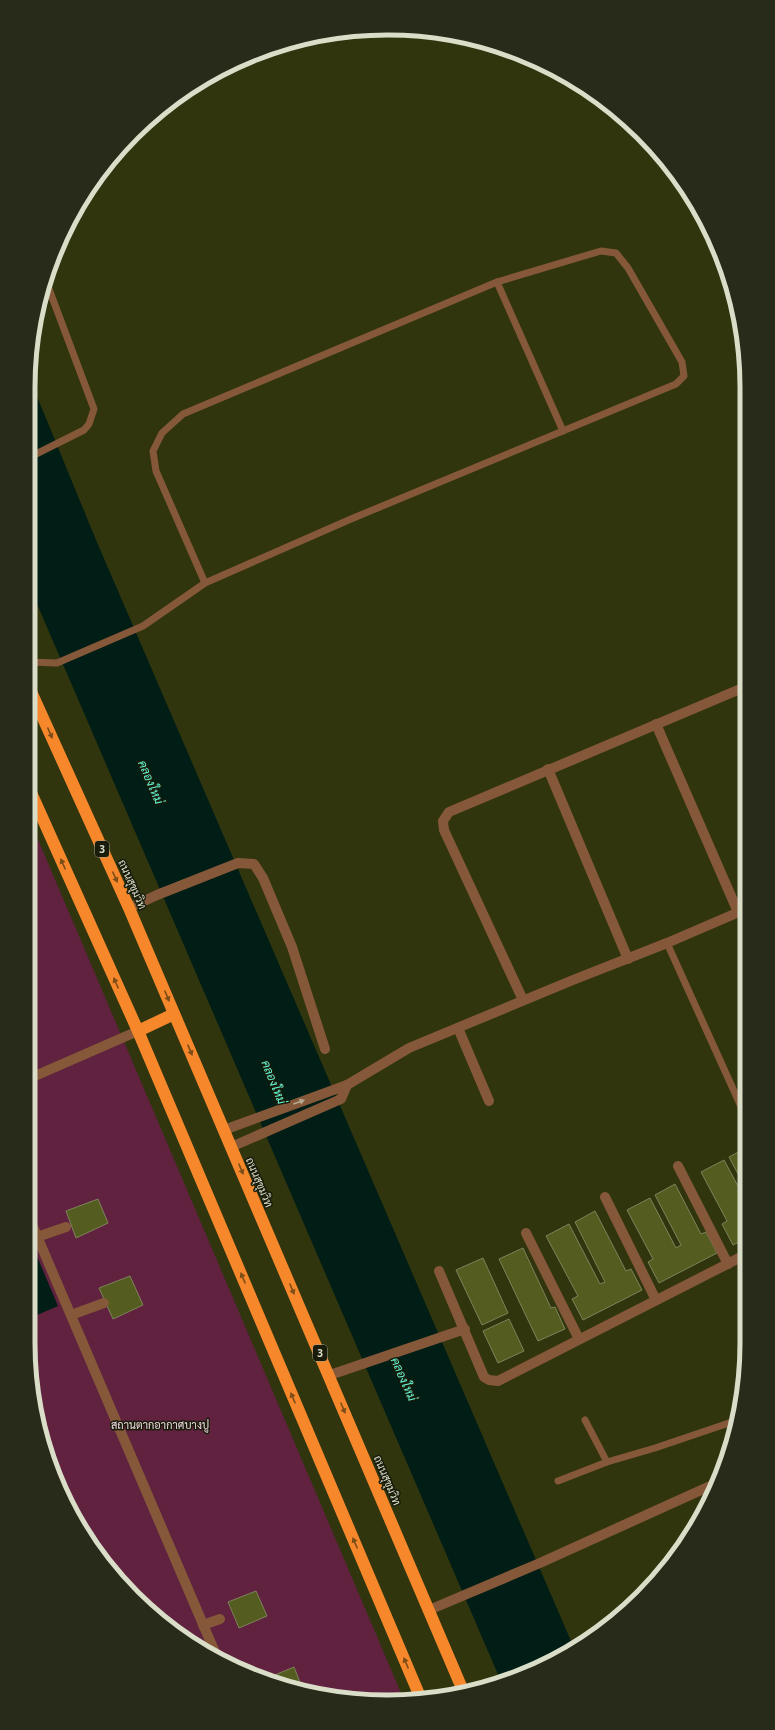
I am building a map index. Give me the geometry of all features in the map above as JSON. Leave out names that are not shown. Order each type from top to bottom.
[{"type":"highway","name":"ถนนสุขุมวิท","points":[[35,700],[129,908],[330,1375],[462,1687]]},
{"type":"highway","points":[[35,802],[138,1031],[419,1693]]},
{"type":"highway","points":[[138,1031],[174,1014]]},
{"type":"street","points":[[523,1000],[444,830],[443,821],[449,812],[740,689]]},
{"type":"street","points":[[656,724],[740,906]]},
{"type":"street","points":[[548,770],[628,959]]},
{"type":"street","points":[[129,908],[157,895],[238,863],[254,864],[264,878],[292,947],[325,1049]]},
{"type":"street","points":[[224,1130],[342,1087],[409,1048],[523,1000],[667,943],[740,911]]},
{"type":"street","points":[[458,1028],[489,1101]]},
{"type":"street","points":[[35,1076],[138,1031]]},
{"type":"street","points":[[231,1146],[341,1099],[342,1087]]},
{"type":"street","points":[[678,1166],[728,1264]]},
{"type":"street","points":[[605,1197],[656,1300]]},
{"type":"street","points":[[37,1237],[66,1227]]},
{"type":"street","points":[[35,1232],[214,1649]]},
{"type":"street","points":[[526,1233],[579,1339]]},
{"type":"street","points":[[439,1271],[465,1329],[484,1377],[489,1380],[498,1381],[740,1258]]},
{"type":"street","points":[[71,1315],[104,1303]]},
{"type":"street","points":[[330,1375],[465,1329]]},
{"type":"street","points":[[429,1610],[540,1563],[709,1487]]},
{"type":"street","points":[[203,1625],[220,1619]]},
{"type":"lane","points":[[35,662],[57,663],[142,626],[205,583],[352,519],[676,384],[684,376],[682,362],[628,268],[616,253],[601,250],[497,282],[184,414],[162,432],[153,451],[156,471],[205,583]]},
{"type":"lane","points":[[497,282],[563,430]]},
{"type":"lane","points":[[35,454],[84,430],[89,424],[94,409],[49,289]]},
{"type":"lane","points":[[667,943],[740,1104]]},
{"type":"lane","points":[[585,1420],[607,1462]]},
{"type":"lane","points":[[558,1481],[607,1462],[655,1448],[729,1423]]},
{"type":"green space","name":"สถานตากอากาศบางปู","points":[[35,832],[402,1694],[341,1692],[296,1683],[232,1659],[192,1636],[155,1608],[122,1575],[94,1538],[82,1519],[62,1477],[47,1434],[38,1389],[36,1366]]},
{"type":"water","name":"คลองใหม่","points":[[35,392],[96,540],[572,1643],[543,1659],[499,1677],[35,599]]},
{"type":"water","points":[[35,1252],[58,1306],[35,1316]]},
{"type":"building","points":[[740,1151],[740,1178],[729,1157]]},
{"type":"building","points":[[724,1160],[740,1190],[740,1242],[733,1245],[722,1224],[727,1221],[701,1172]]},
{"type":"building","points":[[675,1184],[701,1234],[706,1232],[717,1253],[659,1283],[648,1262],[653,1259],[627,1210],[650,1198],[676,1248],[681,1245],[655,1195]]},
{"type":"building","points":[[98,1199],[108,1223],[76,1238],[66,1211]]},
{"type":"building","points":[[595,1211],[626,1271],[631,1269],[642,1290],[583,1320],[572,1299],[578,1296],[546,1236],[569,1224],[600,1284],[605,1282],[575,1222]]},
{"type":"building","points":[[523,1248],[551,1308],[555,1307],[565,1329],[538,1341],[499,1259]]},
{"type":"building","points":[[483,1258],[508,1313],[482,1325],[456,1270]]},
{"type":"building","points":[[130,1276],[143,1305],[113,1319],[99,1288]]},
{"type":"building","points":[[509,1319],[524,1351],[498,1363],[483,1331]]},
{"type":"building","points":[[256,1591],[267,1616],[239,1628],[228,1602]]},
{"type":"building","points":[[294,1667],[301,1684],[296,1683],[273,1676]]}]
